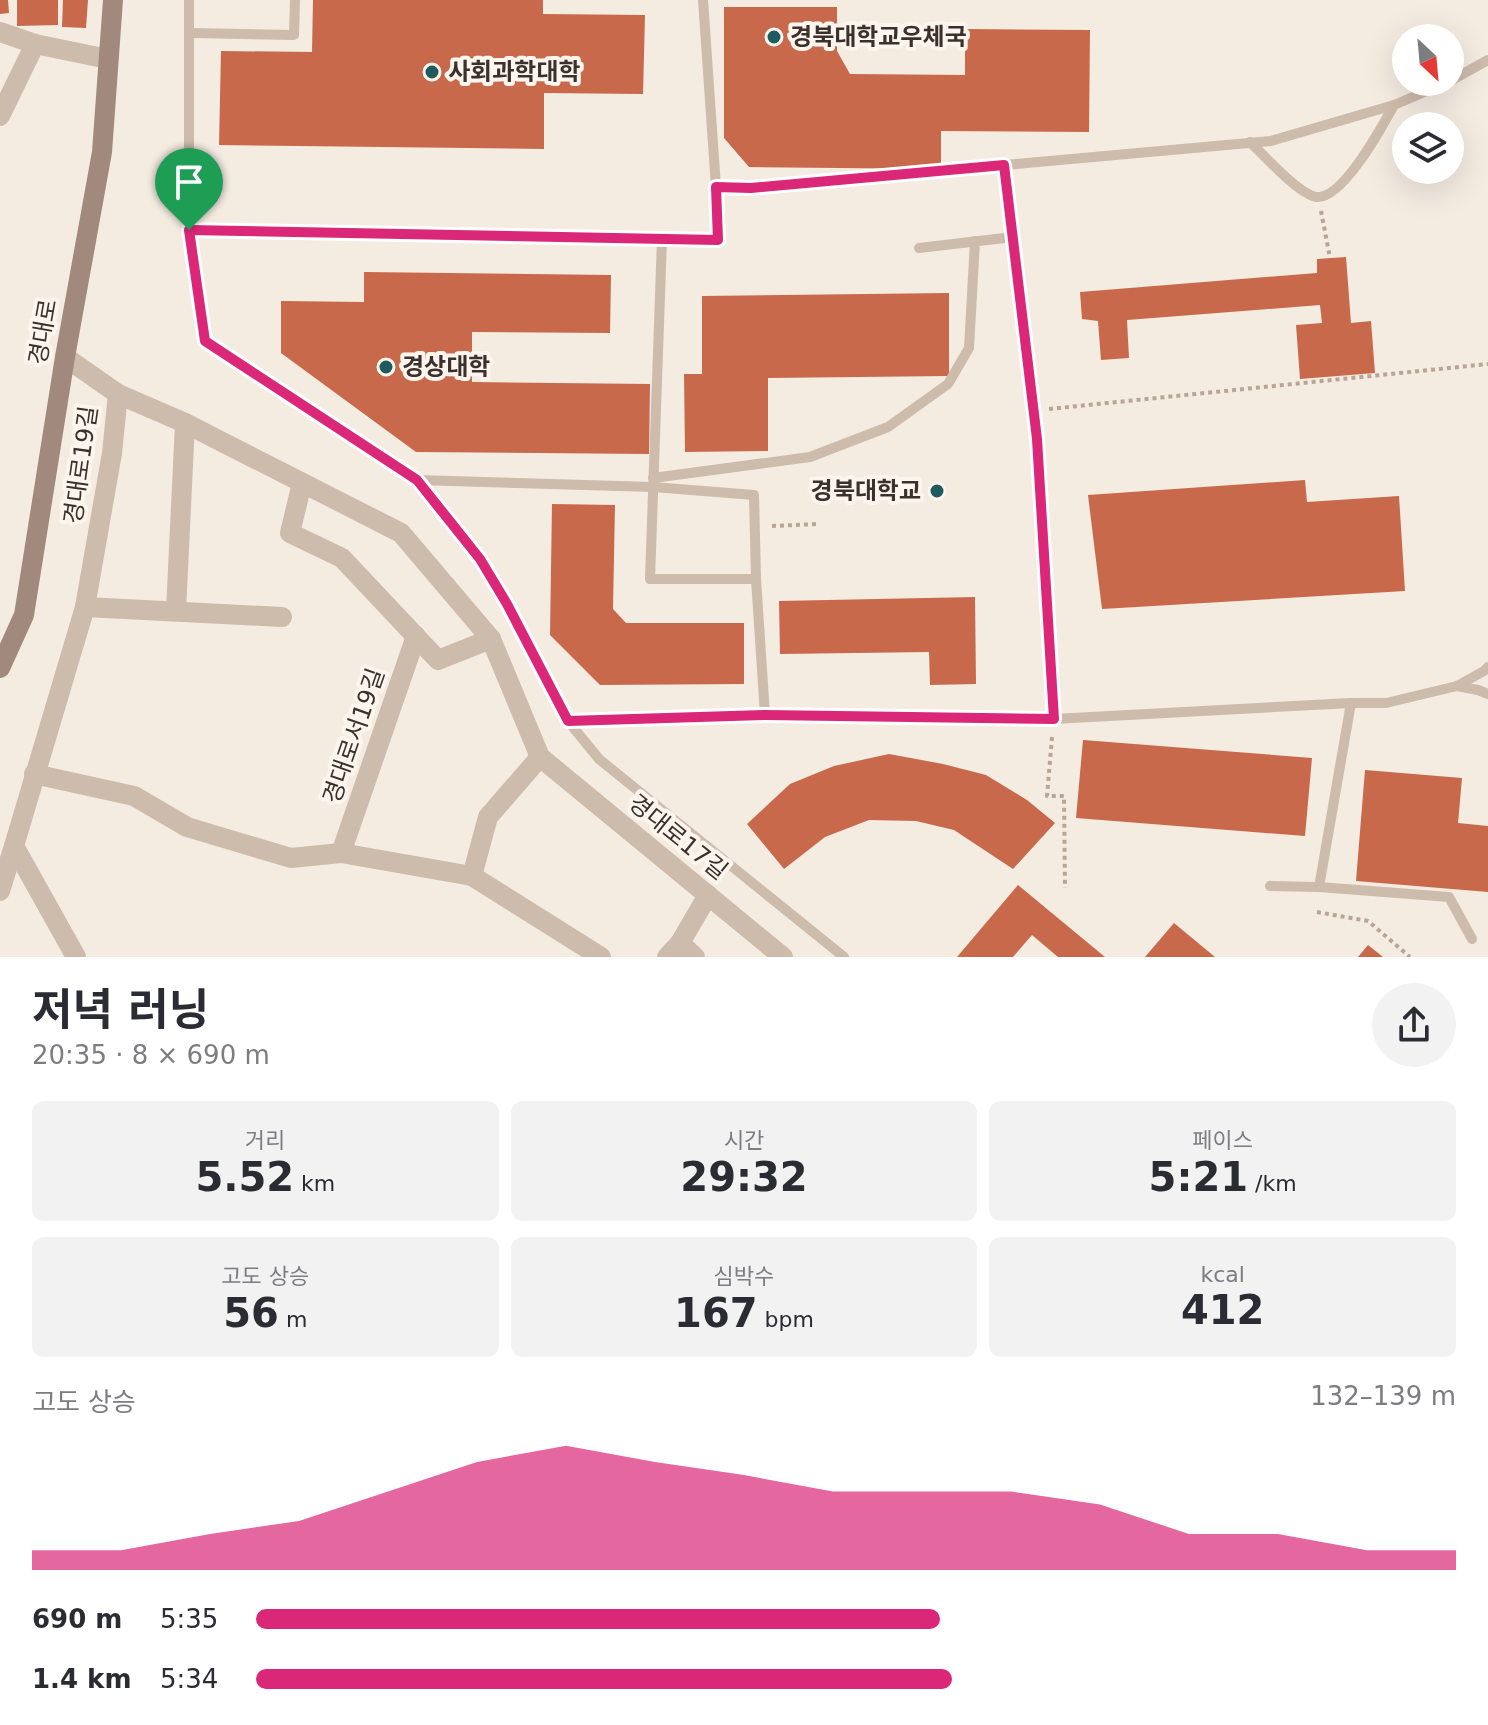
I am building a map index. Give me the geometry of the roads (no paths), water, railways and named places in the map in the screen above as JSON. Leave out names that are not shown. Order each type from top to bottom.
[{"type":"main road","name":"경대로","points":[[0,668],[24,615],[65,357],[102,152],[113,0]]},
{"type":"street","points":[[0,32],[35,44],[108,59]]},
{"type":"street","points":[[0,116],[35,44]]},
{"type":"street","name":"경대로19길","points":[[0,891],[85,607],[112,453],[118,394],[65,357]]},
{"type":"street","name":"경대로17길","points":[[118,394],[185,423],[401,533],[491,639],[540,757],[783,957]]},
{"type":"street","points":[[176,611],[185,423]]},
{"type":"street","points":[[302,483],[290,533],[342,558],[438,660],[491,639]]},
{"type":"street","points":[[85,607],[282,617]]},
{"type":"street","name":"경대로서19길","points":[[341,853],[416,636]]},
{"type":"street","points":[[472,876],[488,817],[540,757]]},
{"type":"street","points":[[34,774],[134,796],[187,827],[291,858],[341,853],[472,876],[601,957]]},
{"type":"street","points":[[14,846],[76,957]]},
{"type":"street","points":[[681,952],[708,895]]},
{"type":"street","points":[[53,957],[59,930]]},
{"type":"lane","points":[[189,0],[189,230],[205,341],[417,480],[480,559],[568,721],[599,759],[844,957]]},
{"type":"lane","points":[[190,33],[294,35],[295,0]]},
{"type":"lane","points":[[189,230],[718,240],[703,0]]},
{"type":"lane","points":[[1464,73],[1488,60]]},
{"type":"lane","points":[[716,187],[751,188],[1271,141],[1394,105],[1415,96]]},
{"type":"lane","points":[[1250,142],[1302,191],[1318,197],[1330,193],[1362,160],[1394,105]]},
{"type":"lane","points":[[1004,165],[1037,439],[1054,719]]},
{"type":"lane","points":[[919,248],[1013,237]]},
{"type":"lane","points":[[662,239],[650,579],[756,579]]},
{"type":"lane","points":[[653,482],[810,457],[888,427],[948,384],[969,348],[975,241]]},
{"type":"lane","points":[[417,480],[653,482],[754,495],[765,715]]},
{"type":"lane","points":[[568,721],[765,715],[1054,719],[1386,703],[1457,686],[1488,667]]},
{"type":"lane","points":[[1457,686],[1488,694]]},
{"type":"lane","points":[[1319,887],[1351,703]]},
{"type":"lane","points":[[1270,886],[1449,897],[1472,939]]},
{"type":"place","name":"경북대학교우체국","points":[[774,37]]},
{"type":"place","name":"사회과학대학","points":[[432,72]]},
{"type":"place","name":"경상대학","points":[[386,367]]},
{"type":"place","name":"경북대학교","points":[[937,491]]}]
